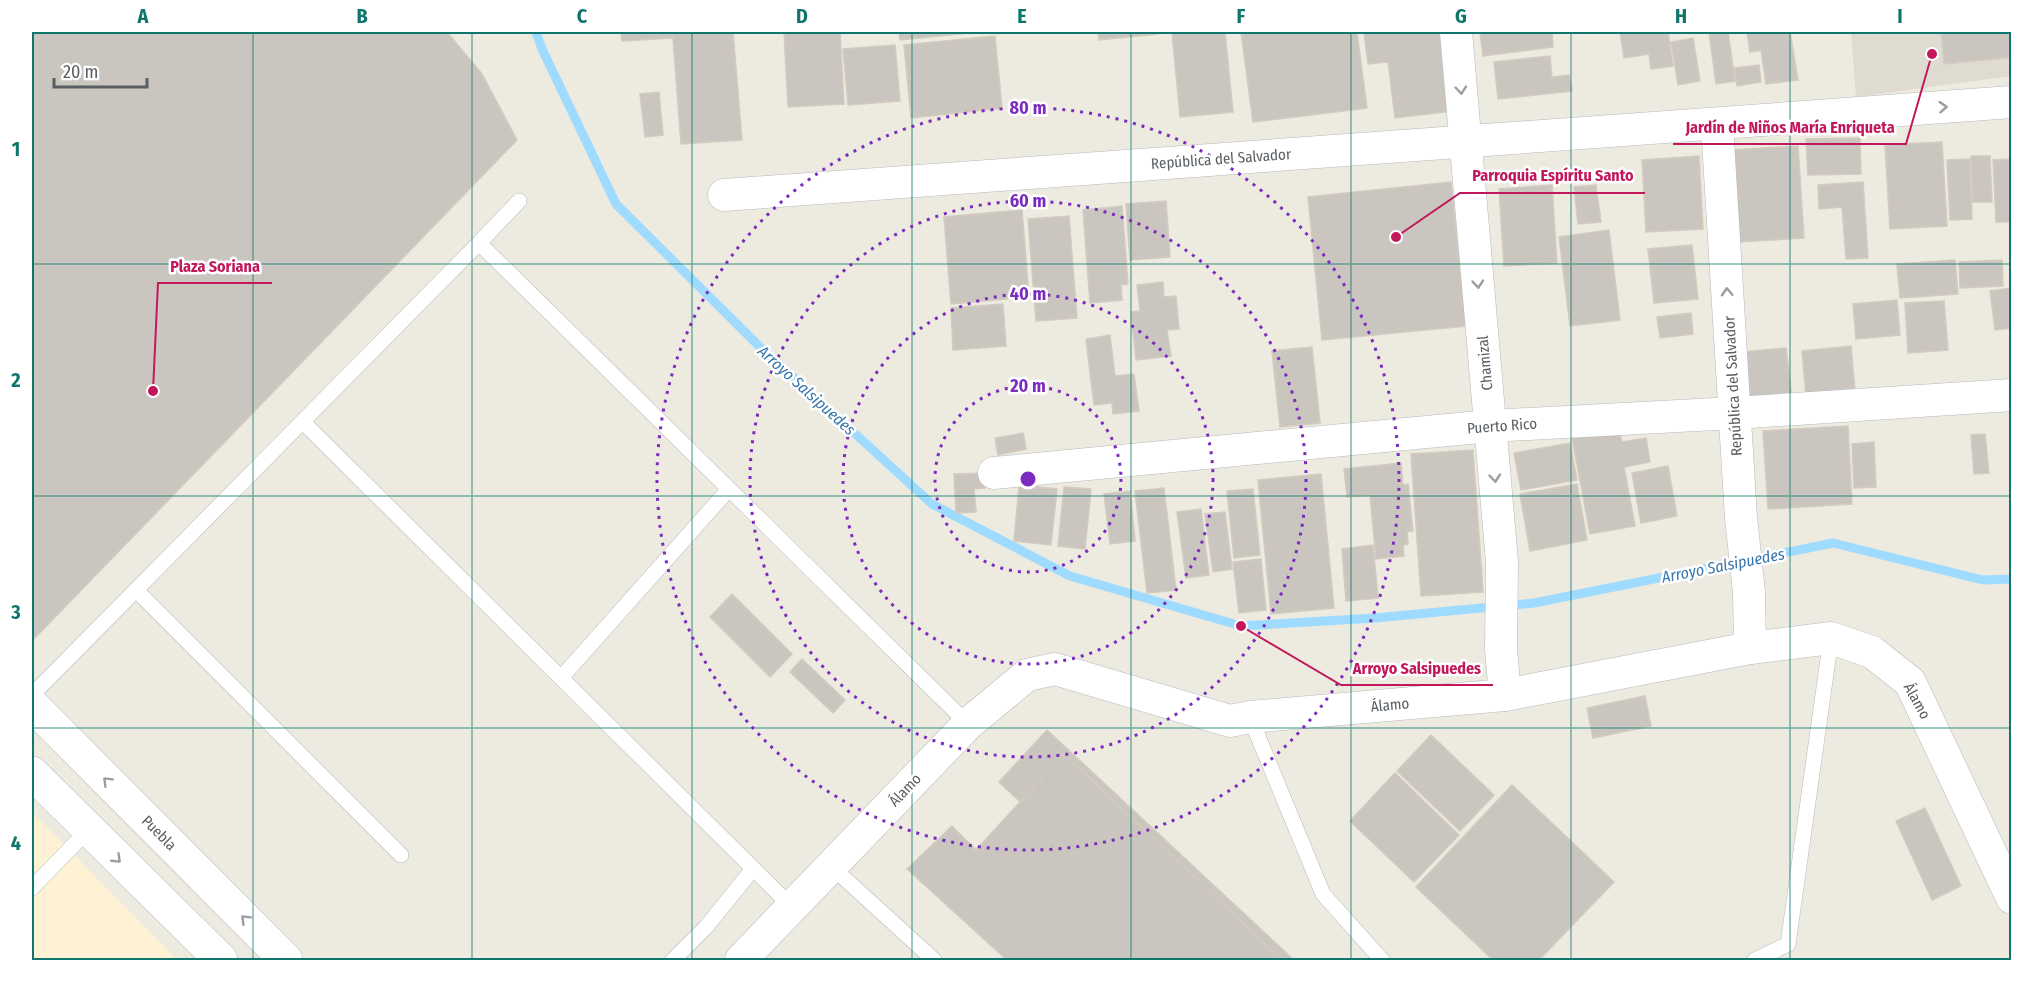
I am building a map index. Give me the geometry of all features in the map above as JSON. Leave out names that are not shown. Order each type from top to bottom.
[{"type":"main road","name":"Puebla","points":[[32,705],[286,960]]},
{"type":"main road","points":[[32,773],[221,960]]},
{"type":"street","name":"Chamizal","points":[[1456,32],[1502,562],[1501,649],[1505,695]]},
{"type":"street","name":"República del Salvador","points":[[724,195],[2012,102]]},
{"type":"street","name":"República del Salvador","points":[[1717,124],[1741,518],[1749,592],[1750,648]]},
{"type":"street","name":"Puerto Rico","points":[[994,473],[1490,426],[2012,395]]},
{"type":"street","name":"Álamo","points":[[741,960],[968,724],[1027,675],[1055,669],[1230,721],[1250,717],[1505,695],[1750,648],[1831,638],[1872,652],[1910,682],[2012,898]]},
{"type":"lane","points":[[32,695],[519,201]]},
{"type":"lane","points":[[479,243],[968,724]]},
{"type":"lane","points":[[303,422],[793,908]]},
{"type":"lane","points":[[561,678],[729,489]]},
{"type":"lane","points":[[136,590],[402,855]]},
{"type":"lane","points":[[1755,960],[1788,944],[1831,638]]},
{"type":"lane","points":[[1250,717],[1323,894],[1382,960]]},
{"type":"lane","points":[[32,888],[88,830]]},
{"type":"lane","points":[[832,867],[934,960]]},
{"type":"lane","points":[[673,960],[706,927],[753,869]]},
{"type":"shaded area","points":[[1851,32],[2011,32],[2011,76],[1856,97]]},
{"type":"shaded area","points":[[32,812],[177,960],[32,960]]},
{"type":"building","points":[[32,32],[447,32],[482,74],[517,140],[32,641]]},
{"type":"building","points":[[621,32],[733,32],[742,140],[681,144],[673,38],[622,41]]},
{"type":"building","points":[[784,32],[840,32],[844,104],[788,107]]},
{"type":"building","points":[[899,32],[978,32],[900,40]]},
{"type":"building","points":[[1098,32],[1157,32],[1157,34],[1099,40]]},
{"type":"building","points":[[1172,32],[1225,32],[1233,112],[1180,117]]},
{"type":"building","points":[[1241,32],[1357,32],[1367,108],[1253,122]]},
{"type":"building","points":[[1364,32],[1441,32],[1452,111],[1395,118],[1388,62],[1368,64]]},
{"type":"building","points":[[1480,32],[1552,32],[1553,47],[1483,56]]},
{"type":"building","points":[[1620,32],[1668,32],[1673,66],[1651,69],[1649,54],[1624,58]]},
{"type":"building","points":[[1709,32],[1728,32],[1735,81],[1716,84]]},
{"type":"building","points":[[1747,32],[1790,32],[1798,80],[1766,84],[1761,50],[1750,52]]},
{"type":"building","points":[[1941,32],[2012,32],[2012,57],[1944,64]]},
{"type":"building","points":[[995,36],[1002,108],[911,118],[904,45]]},
{"type":"building","points":[[1693,38],[1700,81],[1678,85],[1671,42]]},
{"type":"building","points":[[895,45],[900,101],[848,105],[843,49]]},
{"type":"building","points":[[1550,56],[1552,77],[1569,75],[1572,91],[1498,99],[1494,62]]},
{"type":"building","points":[[1759,65],[1761,82],[1737,86],[1734,68]]},
{"type":"building","points":[[659,92],[663,135],[645,137],[640,94]]},
{"type":"building","points":[[1860,138],[1861,174],[1808,175],[1806,139]]},
{"type":"building","points":[[1942,142],[1947,226],[1890,229],[1885,145]]},
{"type":"building","points":[[1798,146],[1804,238],[1739,242],[1732,150]]},
{"type":"building","points":[[1699,156],[1703,229],[1646,232],[1642,160]]},
{"type":"building","points":[[1971,156],[1990,156],[1992,202],[1973,202]]},
{"type":"building","points":[[1970,159],[1972,219],[1950,220],[1947,160]]},
{"type":"building","points":[[2012,159],[2012,222],[1996,222],[1993,160]]},
{"type":"building","points":[[1451,182],[1466,326],[1322,340],[1308,197]]},
{"type":"building","points":[[1863,182],[1868,258],[1846,259],[1842,207],[1819,209],[1818,185]]},
{"type":"building","points":[[1552,185],[1557,263],[1504,266],[1499,189]]},
{"type":"building","points":[[1596,185],[1601,222],[1578,224],[1574,187]]},
{"type":"building","points":[[1166,201],[1170,257],[1130,260],[1126,204]]},
{"type":"building","points":[[1122,206],[1128,284],[1121,285],[1122,300],[1090,303],[1083,210]]},
{"type":"building","points":[[1022,210],[1029,297],[951,304],[944,217]]},
{"type":"building","points":[[1069,216],[1077,318],[1036,321],[1028,219]]},
{"type":"building","points":[[1609,230],[1620,320],[1570,326],[1559,237]]},
{"type":"building","points":[[1692,245],[1698,299],[1654,303],[1648,249]]},
{"type":"building","points":[[1955,260],[1958,294],[1900,298],[1897,264]]},
{"type":"building","points":[[2002,260],[2003,286],[1960,288],[1959,262]]},
{"type":"building","points":[[1163,282],[1164,297],[1176,296],[1179,329],[1167,330],[1171,356],[1136,360],[1131,312],[1140,311],[1137,285]]},
{"type":"building","points":[[2012,288],[2012,328],[1995,330],[1990,291]]},
{"type":"building","points":[[1897,300],[1900,335],[1856,339],[1853,304]]},
{"type":"building","points":[[1944,301],[1948,350],[1908,353],[1905,303]]},
{"type":"building","points":[[1003,304],[1006,346],[953,350],[951,308]]},
{"type":"building","points":[[1691,313],[1693,334],[1660,338],[1657,317]]},
{"type":"building","points":[[1110,335],[1115,376],[1134,374],[1139,411],[1113,414],[1112,403],[1094,405],[1086,339]]},
{"type":"building","points":[[1851,346],[1855,392],[1806,397],[1802,351]]},
{"type":"building","points":[[1312,347],[1320,423],[1280,427],[1272,351]]},
{"type":"building","points":[[1786,348],[1792,399],[1749,403],[1744,352]]},
{"type":"building","points":[[1848,426],[1852,504],[1768,509],[1763,431]]},
{"type":"building","points":[[1619,429],[1622,442],[1646,438],[1650,462],[1624,467],[1635,526],[1590,534],[1572,438]]},
{"type":"building","points":[[1023,433],[1026,449],[998,455],[995,438]]},
{"type":"building","points":[[1985,434],[1989,473],[1974,474],[1971,435]]},
{"type":"building","points":[[1874,442],[1876,487],[1854,488],[1852,444]]},
{"type":"building","points":[[1570,443],[1577,480],[1521,490],[1514,453]]},
{"type":"building","points":[[1473,450],[1483,592],[1421,596],[1411,454]]},
{"type":"building","points":[[1401,463],[1403,485],[1408,484],[1413,531],[1407,532],[1408,544],[1403,545],[1404,556],[1376,559],[1370,495],[1347,497],[1344,469]]},
{"type":"building","points":[[1668,466],[1677,516],[1641,523],[1632,473]]},
{"type":"building","points":[[984,473],[985,488],[974,489],[976,512],[956,513],[954,474]]},
{"type":"building","points":[[1321,474],[1334,608],[1271,614],[1258,480]]},
{"type":"building","points":[[1577,484],[1587,540],[1530,551],[1520,494]]},
{"type":"building","points":[[1019,485],[1057,489],[1051,545],[1014,541]]},
{"type":"building","points":[[1064,487],[1091,489],[1085,549],[1058,546]]},
{"type":"building","points":[[1164,488],[1176,590],[1147,593],[1135,491]]},
{"type":"building","points":[[1253,489],[1260,555],[1234,558],[1227,491]]},
{"type":"building","points":[[1130,491],[1135,541],[1110,544],[1104,494]]},
{"type":"building","points":[[1201,509],[1209,575],[1186,578],[1177,512]]},
{"type":"building","points":[[1225,512],[1232,569],[1213,572],[1205,514]]},
{"type":"building","points":[[1373,545],[1378,598],[1346,601],[1342,549]]},
{"type":"building","points":[[1261,559],[1266,610],[1239,613],[1233,562]]},
{"type":"building","points":[[732,594],[792,654],[770,677],[710,617]]},
{"type":"building","points":[[802,659],[845,700],[833,713],[790,672]]},
{"type":"building","points":[[1645,696],[1651,726],[1593,738],[1587,708]]},
{"type":"building","points":[[1047,730],[1294,960],[1191,960],[999,782]]},
{"type":"building","points":[[1431,735],[1494,795],[1460,831],[1397,771]]},
{"type":"building","points":[[1064,754],[1282,960],[1007,960],[907,869],[952,826],[976,850]]},
{"type":"building","points":[[1395,773],[1459,835],[1414,882],[1350,821]]},
{"type":"building","points":[[1512,785],[1614,882],[1539,960],[1493,960],[1416,887]]},
{"type":"building","points":[[1925,808],[1961,886],[1932,900],[1896,821]]},
{"type":"waterway","name":"Arroyo Salsipuedes","points":[[536,32],[616,204],[759,346],[932,504],[1070,576],[1241,626],[1375,618],[1534,603],[1833,543],[1983,580],[2012,579]]},
{"type":"place","name":"Jardín de Niños María Enriqueta","points":[[1932,54]]},
{"type":"place","name":"Parroquia Espíritu Santo","points":[[1396,237]]},
{"type":"place","name":"Plaza Soriana","points":[[153,391]]},
{"type":"place","name":"Arroyo Salsipuedes","points":[[1241,626]]}]
